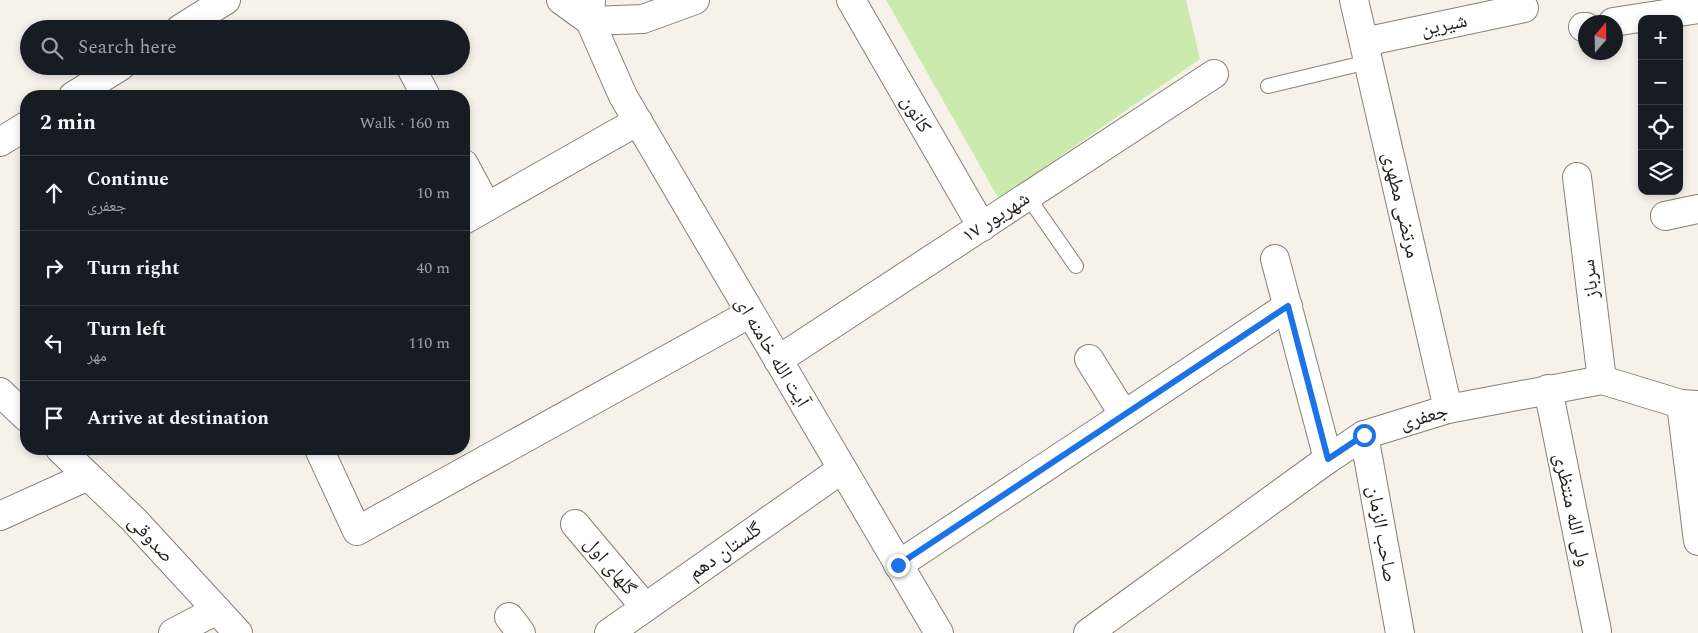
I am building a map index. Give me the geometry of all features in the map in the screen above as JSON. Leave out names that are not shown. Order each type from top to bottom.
[{"type":"street","points":[[194,20],[226,0]]},
{"type":"street","points":[[561,0],[643,19],[695,0]]},
{"type":"street","name":"کانون","points":[[851,0],[982,227]]},
{"type":"street","name":"مرتضی مطهری","points":[[1354,0],[1448,410]]},
{"type":"street","name":"آیت الله خامنه ای","points":[[595,7],[611,67],[623,96],[749,314],[939,633]]},
{"type":"street","name":"شیرین","points":[[1366,52],[1524,8]]},
{"type":"street","points":[[1623,20],[1698,9]]},
{"type":"street","name":"۱۷ شهریور","points":[[778,360],[1214,74]]},
{"type":"street","points":[[82,90],[106,75]]},
{"type":"street","points":[[415,75],[423,90]]},
{"type":"street","points":[[470,191],[475,213],[638,121]]},
{"type":"street","points":[[0,142],[20,130]]},
{"type":"street","name":"سرباز","points":[[1578,177],[1602,380]]},
{"type":"street","points":[[1665,216],[1698,209]]},
{"type":"street","points":[[1275,259],[1328,459]]},
{"type":"street","points":[[898,565],[1288,306]]},
{"type":"street","points":[[322,455],[356,531],[749,314]]},
{"type":"street","points":[[1089,360],[1124,416]]},
{"type":"street","name":"جعفری","points":[[1088,633],[1364,435],[1448,410],[1602,380],[1692,409]]},
{"type":"street","name":"ولی الله منتظری","points":[[1548,389],[1597,631]]},
{"type":"street","points":[[0,392],[20,411]]},
{"type":"street","points":[[1692,409],[1698,541]]},
{"type":"street","name":"صاحب الزمان","points":[[1364,435],[1400,633]]},
{"type":"street","name":"صدوقی","points":[[66,455],[134,520],[238,633]]},
{"type":"street","name":"گلستان دهم","points":[[609,633],[842,469]]},
{"type":"street","points":[[0,516],[88,476]]},
{"type":"street","name":"گلهای اول","points":[[575,524],[645,607]]},
{"type":"street","points":[[173,633],[217,610]]},
{"type":"lane","points":[[1268,86],[1366,52]]},
{"type":"lane","points":[[1028,197],[1076,266]]},
{"type":"green space","points":[[886,0],[1186,0],[1200,59],[999,199]]},
{"type":"route","points":[[898,565],[1288,306],[1328,459],[1364,435]]}]
